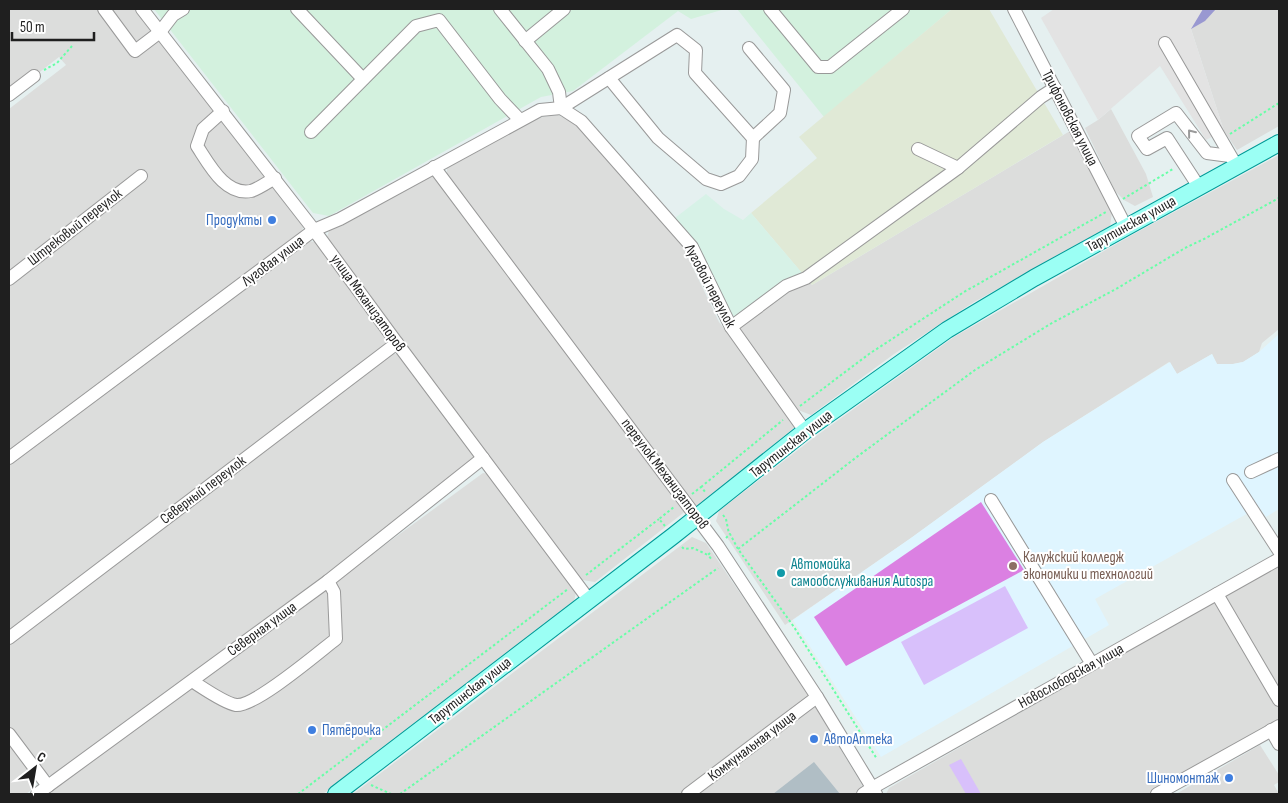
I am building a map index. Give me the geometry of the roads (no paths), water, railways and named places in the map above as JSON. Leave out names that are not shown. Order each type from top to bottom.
[{"type":"main road","name":"Тарутинская улица","points":[[336,794],[805,432],[946,330],[1034,278],[1199,187],[1233,161],[1279,143]]},
{"type":"street","points":[[104,9],[135,51],[160,32],[173,15],[183,9]]},
{"type":"street","name":"улица Механизаторов","points":[[142,9],[275,178],[589,600]]},
{"type":"street","points":[[297,9],[363,79]]},
{"type":"street","points":[[500,9],[548,69],[559,92],[561,108],[677,35],[696,50],[695,73],[752,138],[752,159],[739,176],[721,184],[706,179],[658,138],[609,78]]},
{"type":"street","points":[[525,41],[564,9]]},
{"type":"street","points":[[770,9],[818,67],[830,67],[903,9]]},
{"type":"street","name":"Трифоновская улица","points":[[1014,9],[1126,227]]},
{"type":"street","points":[[311,132],[416,26],[439,20],[500,99],[520,120]]},
{"type":"street","points":[[1165,43],[1233,161]]},
{"type":"street","points":[[749,48],[784,90],[780,114],[752,138]]},
{"type":"street","points":[[9,95],[34,76]]},
{"type":"street","points":[[731,327],[786,286],[806,278],[958,168],[1041,97],[1055,88]]},
{"type":"street","name":"Луговая улица","points":[[9,458],[314,230],[340,219],[540,110],[561,108]]},
{"type":"street","name":"Луговой переулок","points":[[561,108],[581,121],[692,247],[731,327],[805,432]]},
{"type":"street","points":[[223,110],[203,130],[196,146],[219,177],[233,189],[251,191],[275,178]]},
{"type":"street","points":[[1199,187],[1166,138],[1147,149],[1138,136],[1176,114],[1207,153],[1233,161]]},
{"type":"street","points":[[918,149],[958,168]]},
{"type":"street","name":"переулок Механизаторов","points":[[434,167],[718,546],[817,697],[870,792]]},
{"type":"street","name":"Штрековый переулок","points":[[9,279],[141,176]]},
{"type":"street","name":"Северный переулок","points":[[9,638],[397,343]]},
{"type":"street","name":"Северная улица","points":[[37,794],[328,581],[483,458]]},
{"type":"street","points":[[1251,472],[1279,459]]},
{"type":"street","points":[[1234,480],[1279,551]]},
{"type":"street","points":[[991,500],[1092,664]]},
{"type":"street","name":"Новослободская улица","points":[[870,792],[1279,559]]},
{"type":"street","points":[[192,680],[213,694],[237,705],[264,693],[336,639],[334,592],[328,581]]},
{"type":"street","points":[[1218,594],[1279,700]]},
{"type":"street","name":"Коммунальная улица","points":[[688,794],[817,697]]},
{"type":"street","points":[[1157,794],[1275,728],[1279,744]]},
{"type":"street","points":[[9,734],[48,786]]},
{"type":"place","name":"Продукты","points":[[272,220]]},
{"type":"place","name":"Калужский колледж экономики и технологий","points":[[1013,566]]},
{"type":"place","name":"Автомойка самообслуживания Autospa","points":[[781,573]]},
{"type":"place","name":"Пятёрочка","points":[[312,730]]},
{"type":"place","name":"АвтоАптека","points":[[814,739]]},
{"type":"place","name":"Шиномонтаж","points":[[1229,778]]}]
